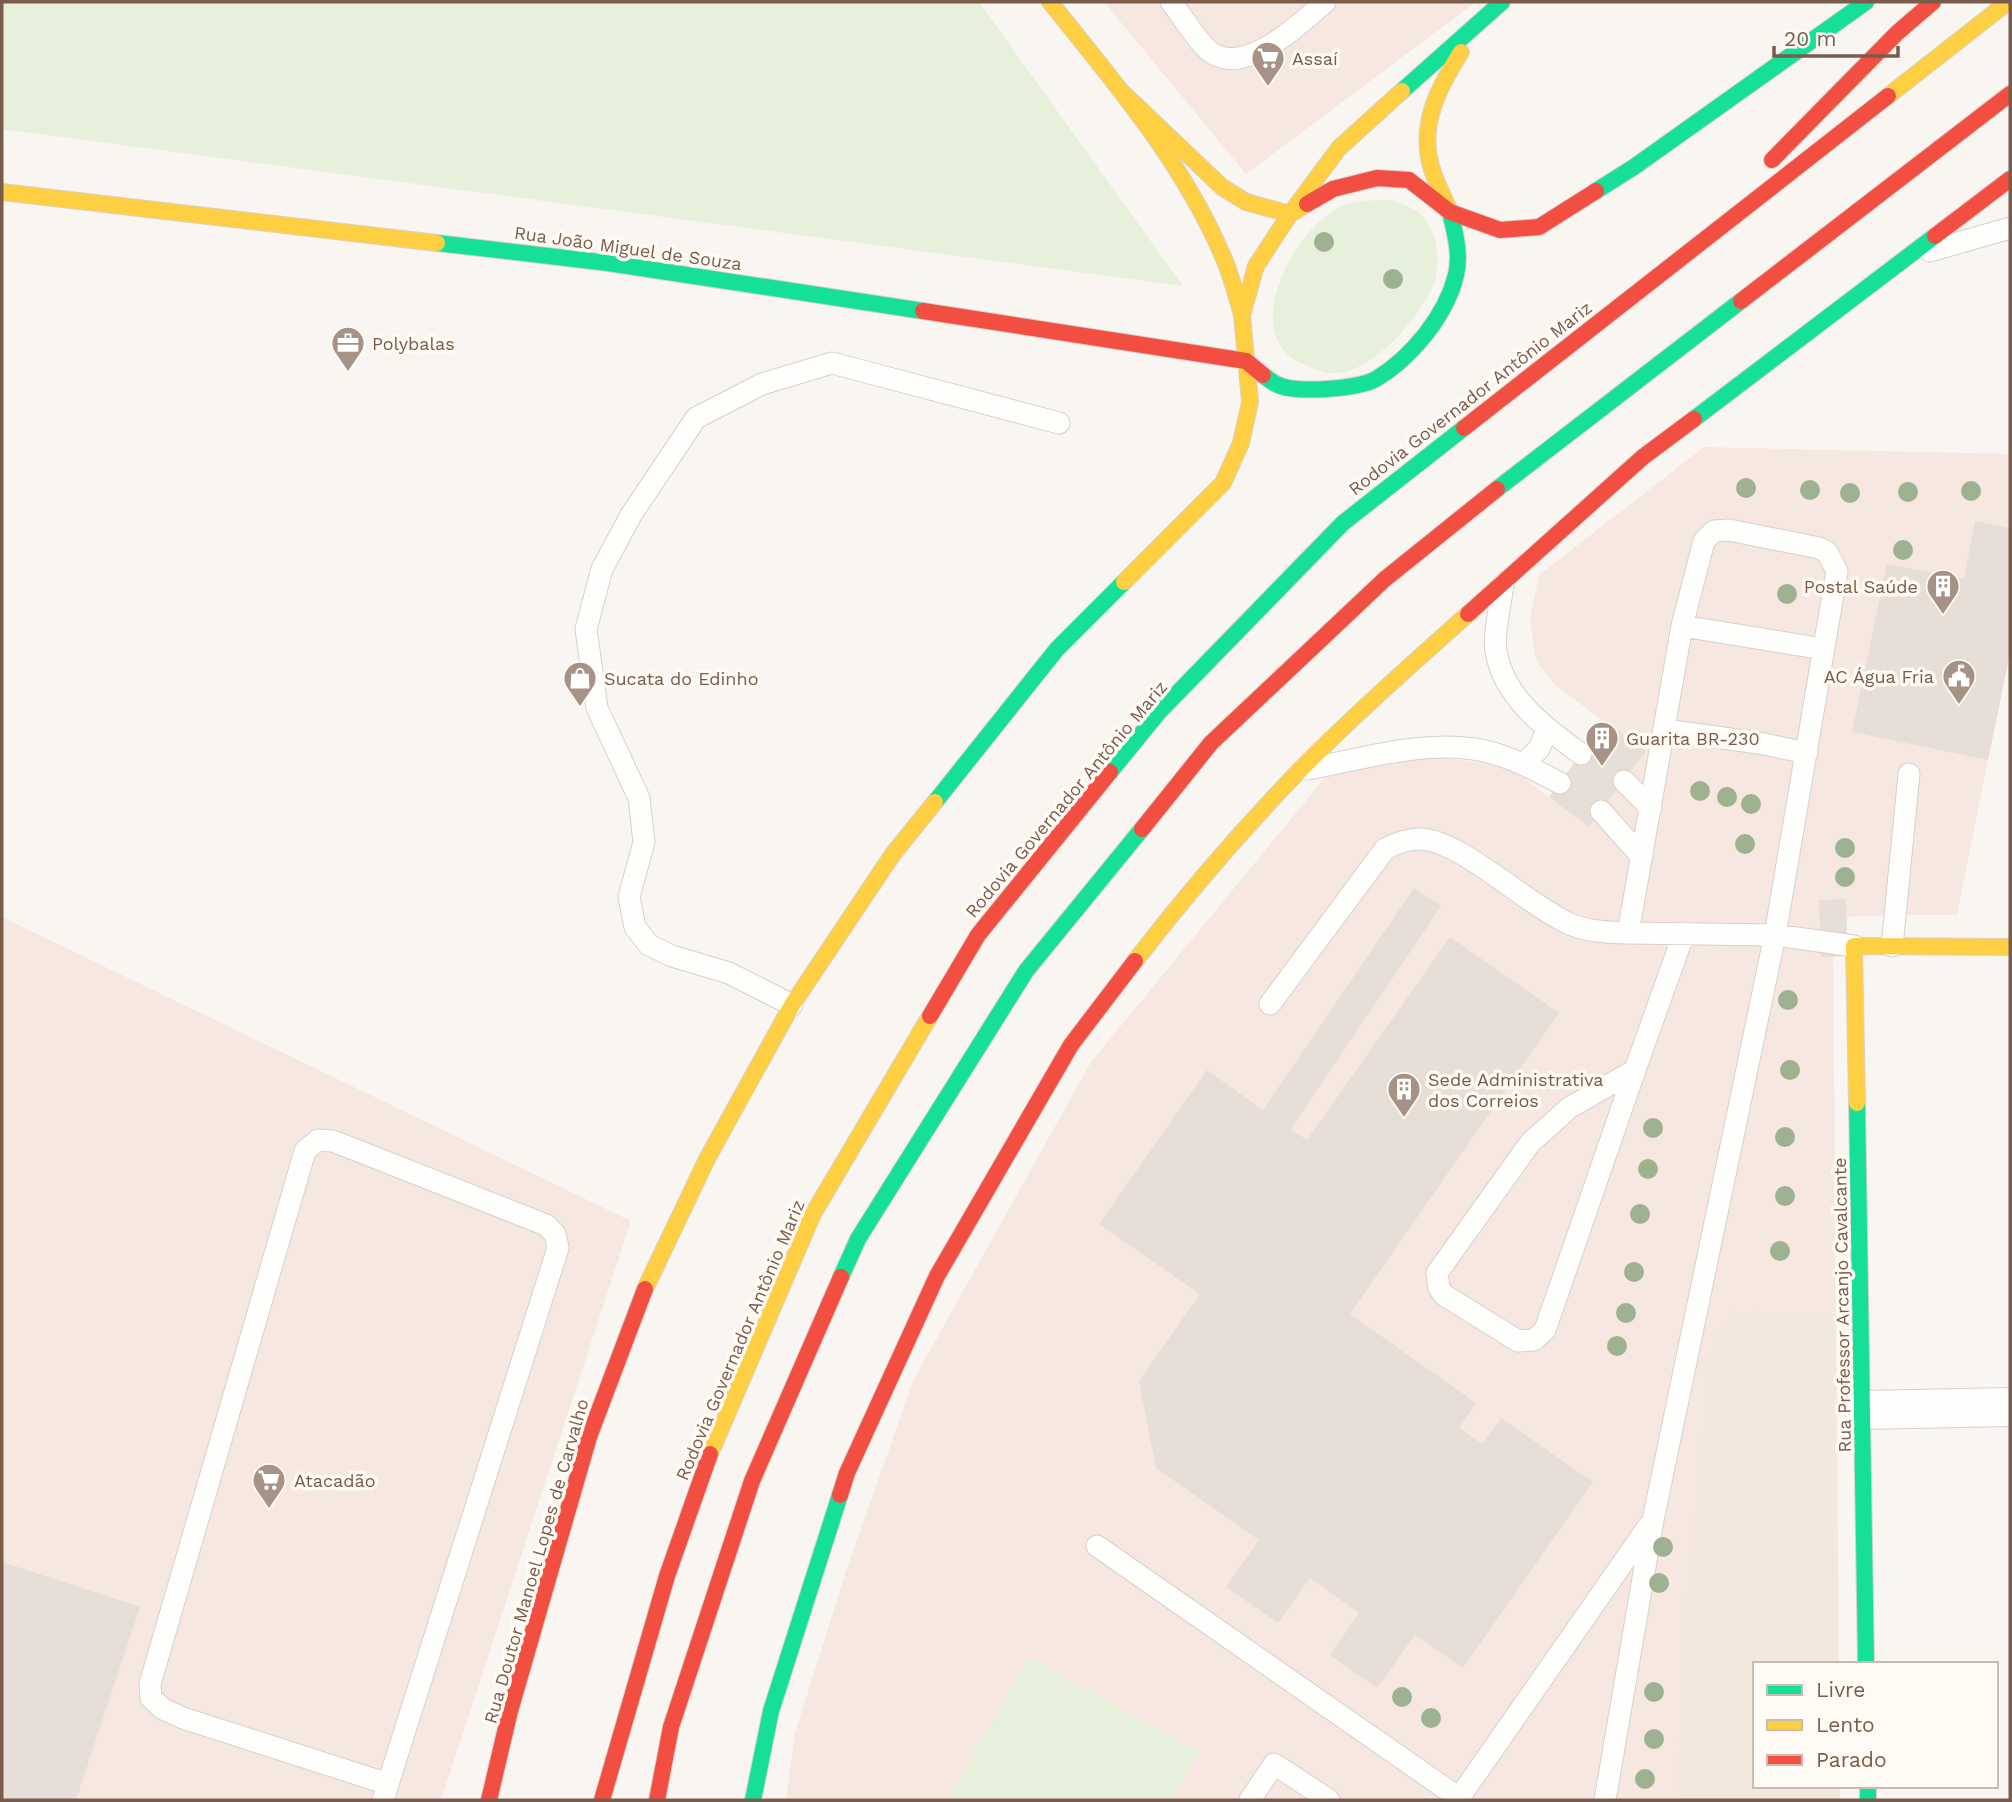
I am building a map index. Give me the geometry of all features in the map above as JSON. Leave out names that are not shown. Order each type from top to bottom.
[{"type":"main road","points":[[1050,2],[1121,91],[1189,192],[1224,259],[1242,315],[1246,360],[1277,385],[1320,391],[1374,380],[1421,342],[1442,309],[1456,275],[1458,243],[1450,212],[1430,164],[1426,135],[1433,103],[1448,71],[1488,13]]},
{"type":"main road","points":[[1242,315],[1256,266],[1290,214],[1339,148],[1502,2]]},
{"type":"main road","points":[[1121,91],[1222,187],[1247,202],[1290,214],[1333,190],[1377,178],[1409,180],[1450,212],[1500,230],[1539,227],[1634,167],[1866,2]]},
{"type":"main road","points":[[1762,170],[1897,33],[1933,2]]},
{"type":"main road","name":"Rodovia Governador Antônio Mariz","points":[[602,1800],[667,1576],[712,1448],[813,1214],[978,935],[1159,712],[1343,523],[1665,268],[2008,2]]},
{"type":"main road","points":[[657,1800],[671,1727],[752,1481],[858,1239],[1026,971],[1211,743],[1385,579],[1434,538],[2010,94]]},
{"type":"main road","points":[[753,1800],[771,1710],[846,1473],[937,1276],[1071,1045],[1187,894],[1299,771],[1394,680],[1643,457],[2010,179]]},
{"type":"main road","points":[[1665,268],[1742,190]]},
{"type":"main road","name":"Rua João Miguel de Souza","points":[[2,191],[608,262],[1246,360]]},
{"type":"main road","points":[[1753,291],[1905,195]]},
{"type":"main road","name":"Rua Doutor Manoel Lopes de Carvalho","points":[[489,1800],[513,1698],[589,1437],[646,1287],[696,1182],[792,1005],[892,854],[1049,658],[1125,578],[1223,483],[1241,443],[1250,402],[1246,360]]},
{"type":"main road","points":[[1854,946],[2010,947]]},
{"type":"main road","name":"Rua Professor Arcanjo Cavalcante","points":[[1854,946],[1867,1662]]},
{"type":"street","points":[[1864,1410],[2010,1407]]},
{"type":"lane","points":[[1171,2],[1209,51],[1234,60],[1258,53],[1325,2]]},
{"type":"lane","points":[[1907,258],[2010,228]]},
{"type":"lane","points":[[792,1005],[729,973],[672,956],[649,945],[635,927],[629,897],[643,842],[639,798],[597,708],[586,629],[602,569],[631,515],[695,418],[762,384],[832,363],[1059,423]]},
{"type":"lane","points":[[1605,1800],[1653,1520],[1775,935],[1836,571],[1827,552],[1819,548],[1729,530],[1714,531],[1704,541],[1682,626],[1628,933]]},
{"type":"lane","points":[[1503,583],[1495,649],[1510,690],[1547,729],[1581,754]]},
{"type":"lane","points":[[1682,626],[1824,649]]},
{"type":"lane","points":[[1523,764],[1539,749],[1547,729]]},
{"type":"lane","points":[[1664,730],[1759,743],[1807,753]]},
{"type":"lane","points":[[1299,771],[1431,747],[1476,749],[1523,764],[1560,783]]},
{"type":"lane","points":[[1892,946],[1909,774]]},
{"type":"lane","points":[[1624,781],[1651,807]]},
{"type":"lane","points":[[1601,811],[1642,857]]},
{"type":"lane","points":[[1270,1004],[1385,849],[1403,840],[1435,841],[1463,855],[1513,890],[1569,923],[1595,931],[1775,935],[1854,946]]},
{"type":"lane","points":[[1635,1070],[1569,1108],[1530,1143],[1437,1273],[1439,1288],[1444,1295],[1518,1341],[1534,1340],[1545,1330],[1684,933]]},
{"type":"lane","points":[[318,1140],[333,1141],[546,1224],[555,1234],[558,1248],[385,1792],[163,1709],[152,1698],[150,1685],[305,1151],[318,1140]]},
{"type":"lane","points":[[1097,1546],[1459,1798],[1653,1520]]},
{"type":"lane","points":[[1250,1800],[1274,1765],[1329,1800]]},
{"type":"shaded area","name":"Assaí","points":[[1104,2],[1476,2],[1246,174]]},
{"type":"shaded area","points":[[1704,447],[2010,454],[2010,650],[1957,915],[1847,917],[1847,956],[1833,957],[1836,1314],[1732,1309],[1711,1344],[1684,1618],[1675,1800],[786,1800],[795,1733],[847,1568],[914,1379],[1091,1062],[1327,775],[1429,756],[1508,766],[1549,797],[1605,722],[1556,686],[1536,661],[1530,620],[1539,575]]},
{"type":"shaded area","name":"Atacadão","points":[[2,917],[631,1221],[441,1800],[2,1800]]},
{"type":"shaded area","points":[[1732,1309],[1836,1314],[1839,1662],[1753,1662],[1753,1788],[1840,1788],[1840,1800],[1675,1800],[1684,1618],[1711,1344]]},
{"type":"green space","points":[[2,2],[979,2],[1183,286],[2,129]]},
{"type":"green space","points":[[1370,200],[1390,200],[1414,209],[1423,216],[1435,239],[1436,275],[1422,306],[1396,338],[1365,364],[1349,371],[1334,373],[1303,364],[1284,350],[1274,331],[1273,308],[1279,284],[1290,260],[1304,238],[1321,220],[1338,208]]},
{"type":"green space","points":[[1028,1657],[1199,1752],[1172,1800],[948,1800]]},
{"type":"building","name":"Postal Saúde","points":[[1975,521],[2010,528],[2010,653],[1988,760],[1852,732],[1887,564],[1964,579]]},
{"type":"building","name":"Guarita BR-230","points":[[1605,721],[1646,751],[1589,827],[1549,797]]},
{"type":"building","points":[[1414,888],[1441,906],[1291,1129],[1307,1140],[1450,937],[1559,1013],[1350,1314],[1476,1403],[1459,1428],[1482,1444],[1501,1418],[1593,1482],[1463,1668],[1415,1635],[1377,1688],[1330,1655],[1359,1613],[1310,1578],[1278,1623],[1226,1587],[1259,1540],[1156,1468],[1139,1381],[1200,1294],[1099,1224],[1207,1070],[1263,1110]]},
{"type":"building","points":[[1846,899],[1847,956],[1821,957],[1819,900]]},
{"type":"building","points":[[2,1562],[140,1607],[76,1800],[2,1800]]},
{"type":"traffic: fast","points":[[1402,91],[1502,2]]},
{"type":"traffic: fast","points":[[1596,191],[1634,167],[1866,2]]},
{"type":"traffic: fast","points":[[1263,375],[1285,387],[1341,388],[1376,379],[1402,360],[1436,320],[1456,275],[1457,244],[1450,212]]},
{"type":"traffic: fast","points":[[1694,419],[1935,236]]},
{"type":"traffic: fast","points":[[437,243],[608,263],[923,311]]},
{"type":"traffic: fast","points":[[1497,489],[1741,301]]},
{"type":"traffic: fast","points":[[1110,772],[1159,712],[1343,523],[1464,428]]},
{"type":"traffic: fast","points":[[935,802],[1057,649],[1124,582]]},
{"type":"traffic: fast","points":[[841,1277],[858,1239],[1026,971],[1142,829]]},
{"type":"traffic: fast","points":[[1857,1103],[1866,1662]]},
{"type":"traffic: fast","points":[[753,1800],[771,1711],[840,1495]]},
{"type":"traffic: fast","points":[[1868,1788],[1868,1800]]},
{"type":"traffic: slow","points":[[1050,2],[1146,124],[1189,190],[1224,259],[1242,315]]},
{"type":"traffic: slow","points":[[1888,96],[2008,2]]},
{"type":"traffic: slow","points":[[1450,212],[1433,172],[1428,135],[1433,106],[1461,52]]},
{"type":"traffic: slow","points":[[1121,91],[1222,187],[1246,202],[1290,214],[1339,148],[1402,91]]},
{"type":"traffic: slow","points":[[2,192],[437,243]]},
{"type":"traffic: slow","points":[[1124,582],[1223,483],[1241,443],[1250,402],[1242,315],[1256,266],[1290,214],[1307,204]]},
{"type":"traffic: slow","points":[[1135,961],[1214,864],[1299,771],[1468,614]]},
{"type":"traffic: slow","points":[[645,1289],[707,1159],[792,1005],[893,854],[935,802]]},
{"type":"traffic: slow","points":[[1857,1103],[1854,946],[2010,947]]},
{"type":"traffic: slow","points":[[710,1454],[813,1214],[930,1016]]},
{"type":"traffic: jam","points":[[1772,160],[1897,33],[1933,2]]},
{"type":"traffic: jam","points":[[1741,301],[2010,94]]},
{"type":"traffic: jam","points":[[1464,428],[1888,96]]},
{"type":"traffic: jam","points":[[1307,204],[1333,189],[1377,178],[1409,180],[1450,212],[1500,230],[1539,227],[1596,191]]},
{"type":"traffic: jam","points":[[1935,236],[2010,179]]},
{"type":"traffic: jam","points":[[923,311],[1246,361],[1263,375]]},
{"type":"traffic: jam","points":[[1468,614],[1643,457],[1694,419]]},
{"type":"traffic: jam","points":[[1142,829],[1211,743],[1385,579],[1497,489]]},
{"type":"traffic: jam","points":[[930,1016],[978,935],[1110,772]]},
{"type":"traffic: jam","points":[[840,1495],[847,1473],[937,1276],[1071,1045],[1135,961]]},
{"type":"traffic: jam","points":[[657,1800],[671,1727],[752,1481],[841,1277]]},
{"type":"traffic: jam","points":[[489,1800],[510,1711],[589,1437],[645,1289]]},
{"type":"traffic: jam","points":[[602,1800],[667,1576],[710,1454]]},
{"type":"place","name":"Assaí","points":[[1268,88]]},
{"type":"place","name":"Polybalas","points":[[348,373]]},
{"type":"place","name":"Postal Saúde","points":[[1943,616]]},
{"type":"place","name":"AC Água Fria","points":[[1959,706]]},
{"type":"place","name":"Sucata do Edinho","points":[[580,708]]},
{"type":"place","name":"Guarita BR-230","points":[[1602,768]]},
{"type":"place","name":"Sede Administrativa dos Correios","points":[[1404,1119]]},
{"type":"place","name":"Atacadão","points":[[269,1510]]}]
